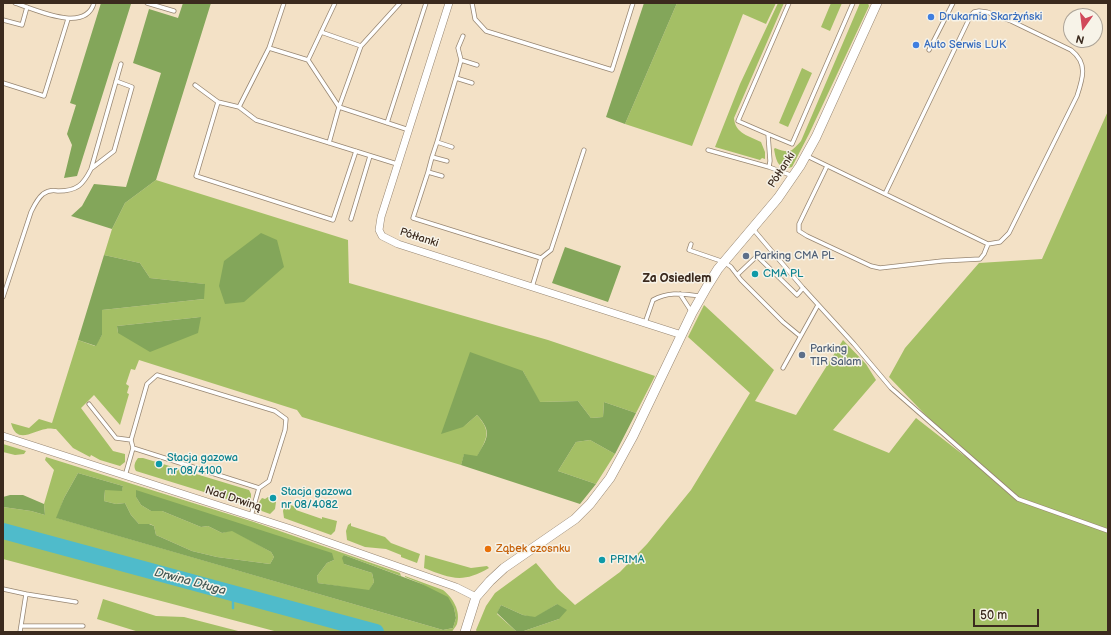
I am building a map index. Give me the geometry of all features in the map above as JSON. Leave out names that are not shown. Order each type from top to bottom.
[{"type":"street","name":"Półłanki","points":[[449,3],[380,223],[379,230],[382,236],[398,244],[682,335]]},
{"type":"street","name":"Półłanki","points":[[465,632],[476,597],[490,581],[504,568],[575,519],[602,490],[625,451],[701,296],[724,262],[774,204],[806,156],[877,3]]},
{"type":"street","name":"Nad Drwiną","points":[[3,436],[250,516],[456,587],[476,597]]},
{"type":"lane","points":[[15,3],[64,19],[81,17],[89,13],[94,3]]},
{"type":"lane","points":[[146,3],[174,12]]},
{"type":"lane","points":[[239,107],[269,48],[284,3]]},
{"type":"lane","points":[[308,60],[335,3]]},
{"type":"lane","points":[[329,143],[339,107],[361,46],[400,3]]},
{"type":"lane","points":[[388,123],[426,3]]},
{"type":"lane","points":[[472,3],[474,19],[486,31],[612,70],[633,3]]},
{"type":"lane","points":[[789,3],[738,121],[792,144],[853,3]]},
{"type":"lane","points":[[929,50],[953,3]]},
{"type":"lane","points":[[3,20],[22,25],[27,7]]},
{"type":"lane","points":[[806,156],[988,244],[1000,242],[1009,233],[1077,96],[1083,78],[1082,65],[1078,56],[1071,50],[1011,21],[987,12],[974,12],[971,15],[885,194]]},
{"type":"lane","points":[[3,83],[44,96],[68,19]]},
{"type":"lane","points":[[321,32],[361,46]]},
{"type":"lane","points":[[463,36],[458,48],[461,60],[413,218],[541,258]]},
{"type":"lane","points":[[269,48],[308,60],[339,107],[409,130]]},
{"type":"lane","points":[[461,60],[477,65]]},
{"type":"lane","points":[[3,297],[31,212],[36,202],[44,193],[53,190],[65,191],[78,187],[86,179],[91,169],[121,64]]},
{"type":"lane","points":[[456,78],[472,83]]},
{"type":"lane","points":[[91,169],[114,151],[132,86],[116,81]]},
{"type":"lane","points":[[196,85],[218,102],[239,107],[256,120],[398,164]]},
{"type":"lane","points":[[218,102],[196,176],[333,220],[356,151]]},
{"type":"lane","points":[[768,134],[769,167]]},
{"type":"lane","points":[[437,142],[452,147]]},
{"type":"lane","points":[[532,287],[541,258],[552,250],[584,150]]},
{"type":"lane","points":[[708,150],[769,167],[794,176]]},
{"type":"lane","points":[[351,219],[370,156]]},
{"type":"lane","points":[[432,157],[447,161]]},
{"type":"lane","points":[[827,166],[799,224],[799,231],[807,236],[871,266],[880,268],[942,261],[980,259],[988,244]]},
{"type":"lane","points":[[428,172],[442,176]]},
{"type":"lane","points":[[753,228],[803,288],[854,344],[891,388],[1018,499],[1108,531]]},
{"type":"lane","points":[[691,244],[689,250],[724,262],[783,322],[800,336]]},
{"type":"lane","points":[[737,275],[757,256],[797,295],[803,288]]},
{"type":"lane","points":[[645,323],[653,300],[663,295],[680,294],[701,296]]},
{"type":"lane","points":[[680,294],[692,313]]},
{"type":"lane","points":[[783,368],[818,305]]},
{"type":"lane","points":[[125,476],[133,448],[131,440],[147,384],[157,375],[275,411],[286,419],[285,430],[269,481],[259,488],[250,516]]},
{"type":"lane","points":[[89,404],[116,438],[131,440]]},
{"type":"lane","points":[[133,448],[259,488]]},
{"type":"lane","points":[[3,589],[76,602]]},
{"type":"lane","points":[[20,632],[26,594]]},
{"type":"lane","points":[[21,626],[83,626]]},
{"type":"green space","points":[[101,3],[131,4],[77,176],[64,178],[72,145],[67,134],[76,105],[70,103]]},
{"type":"green space","points":[[183,3],[211,3],[156,180],[125,203],[112,229],[71,216],[82,206],[94,184],[126,187],[161,73],[133,63],[149,9],[178,18]]},
{"type":"green space","points":[[644,3],[677,3],[625,124],[606,117]]},
{"type":"green space","points":[[677,3],[776,3],[766,24],[743,14],[692,146],[625,124]]},
{"type":"green space","points":[[778,3],[784,3],[734,118],[737,128],[740,131],[761,142],[765,152],[765,159],[762,158],[760,160],[715,147],[740,84]]},
{"type":"green space","points":[[831,3],[842,3],[830,31],[821,27]]},
{"type":"green space","points":[[860,3],[868,3],[869,6],[809,134],[792,167],[787,168],[781,166],[778,164],[774,149],[790,151],[801,141]]},
{"type":"green space","points":[[802,68],[812,73],[788,127],[779,123]]},
{"type":"green space","points":[[1108,111],[1108,632],[521,632],[559,619],[557,604],[535,618],[523,615],[501,605],[497,614],[517,632],[477,632],[476,630],[486,606],[495,593],[536,563],[557,588],[575,605],[620,572],[647,544],[691,490],[750,393],[688,337],[704,305],[774,370],[755,401],[796,415],[843,340],[866,364],[876,380],[833,430],[889,453],[916,418],[966,457],[889,377],[905,348],[979,263],[1042,259]]},
{"type":"green space","points":[[156,180],[348,240],[349,283],[548,340],[655,376],[636,413],[604,402],[603,417],[591,418],[578,401],[539,402],[523,371],[463,427],[477,415],[485,426],[486,435],[477,457],[464,455],[461,465],[302,417],[297,410],[139,360],[135,370],[131,369],[126,384],[129,386],[127,393],[129,394],[120,425],[94,395],[81,408],[113,451],[125,454],[125,462],[120,466],[100,460],[91,455],[90,457],[73,448],[56,429],[41,430],[26,435],[17,434],[11,423],[29,428],[39,419],[52,423],[78,340],[95,346],[102,335],[102,310],[204,299],[204,284],[150,278],[140,263],[104,255],[112,229],[125,203]],"holes":[[[201,317],[118,333],[117,326]]]},
{"type":"green space","points":[[261,233],[277,240],[284,267],[244,302],[225,304],[219,286],[224,261]]},
{"type":"green space","points":[[565,247],[621,266],[608,302],[552,283]]},
{"type":"green space","points":[[104,255],[140,263],[150,278],[205,284],[204,299],[102,310],[102,335],[96,346],[78,340]]},
{"type":"green space","points":[[201,317],[198,333],[150,352],[118,333],[117,326]]},
{"type":"green space","points":[[470,352],[523,371],[540,402],[578,401],[591,418],[603,417],[604,402],[636,413],[615,454],[590,440],[576,442],[558,471],[596,484],[580,504],[461,465],[464,454],[477,456],[487,436],[485,426],[477,415],[463,427],[441,434]]},
{"type":"green space","points":[[590,440],[615,454],[596,484],[558,471],[576,442]]},
{"type":"green space","points":[[3,444],[26,451],[24,454],[15,455],[3,452]]},
{"type":"green space","points":[[46,457],[254,522],[400,573],[401,576],[344,555],[344,564],[372,573],[374,582],[369,591],[318,583],[317,576],[327,563],[334,560],[136,497],[141,505],[151,511],[162,511],[201,527],[208,526],[222,533],[232,530],[271,552],[274,557],[270,564],[217,557],[192,551],[156,535],[154,526],[150,524],[139,524],[131,515],[125,503],[116,504],[104,501],[105,490],[122,490],[123,486],[78,473],[64,498],[57,518],[443,630],[453,628],[456,618],[454,608],[422,584],[405,576],[443,590],[447,593],[457,610],[457,624],[452,632],[278,632],[3,559],[3,507],[31,511],[45,515],[44,504],[54,470],[45,460]]},
{"type":"green space","points":[[138,458],[143,458],[249,490],[251,500],[246,505],[136,471],[135,464]]},
{"type":"green space","points":[[78,473],[123,486],[122,491],[105,490],[104,501],[116,504],[125,503],[131,515],[139,524],[149,524],[154,526],[156,535],[192,551],[217,557],[270,564],[274,557],[271,552],[232,531],[222,533],[208,526],[201,527],[162,511],[151,511],[141,505],[136,497],[136,490],[332,553],[334,560],[327,563],[317,576],[318,583],[369,590],[374,582],[372,573],[344,564],[342,558],[344,555],[422,584],[448,597],[454,608],[456,618],[453,628],[443,630],[56,518],[64,498]]},
{"type":"green space","points":[[10,495],[23,495],[44,504],[45,515],[31,511],[3,507],[3,497]]},
{"type":"green space","points":[[268,497],[269,500],[276,502],[275,509],[270,514],[259,510],[258,507],[262,498],[265,499]]},
{"type":"green space","points":[[285,503],[296,507],[296,510],[322,519],[322,517],[337,521],[335,531],[331,535],[284,518],[283,511]]},
{"type":"green space","points":[[351,523],[351,526],[385,537],[391,543],[420,554],[417,563],[386,549],[365,547],[347,540],[346,531],[348,525]]},
{"type":"green space","points":[[425,555],[471,568],[487,566],[489,568],[480,573],[463,578],[449,577],[424,568]]},
{"type":"green space","points":[[103,599],[156,616],[184,617],[242,632],[139,632],[97,619]]},
{"type":"green space","points":[[557,604],[567,610],[559,619],[521,632],[517,632],[497,613],[501,605],[523,615],[535,617]]},
{"type":"waterway","name":"Drwina Długa","points":[[3,531],[376,632]]},
{"type":"waterway","points":[[233,593],[233,608]]},
{"type":"place","name":"Drukarnia Skarżyński","points":[[931,17]]},
{"type":"place","name":"Auto Serwis LUK","points":[[916,45]]},
{"type":"place","name":"Parking CMA PL","points":[[746,256]]},
{"type":"place","name":"CMA PL","points":[[755,274]]},
{"type":"place","name":"Parking TIR Salam","points":[[802,355]]},
{"type":"place","name":"Stacja gazowa nr 08/4100","points":[[159,464]]},
{"type":"place","name":"Stacja gazowa nr 08/4082","points":[[273,498]]},
{"type":"place","name":"Ząbek czosnku","points":[[488,549]]},
{"type":"place","name":"PRIMA","points":[[602,560]]},
{"type":"district","name":"Za Osiedlem","points":[[677,279]]}]
